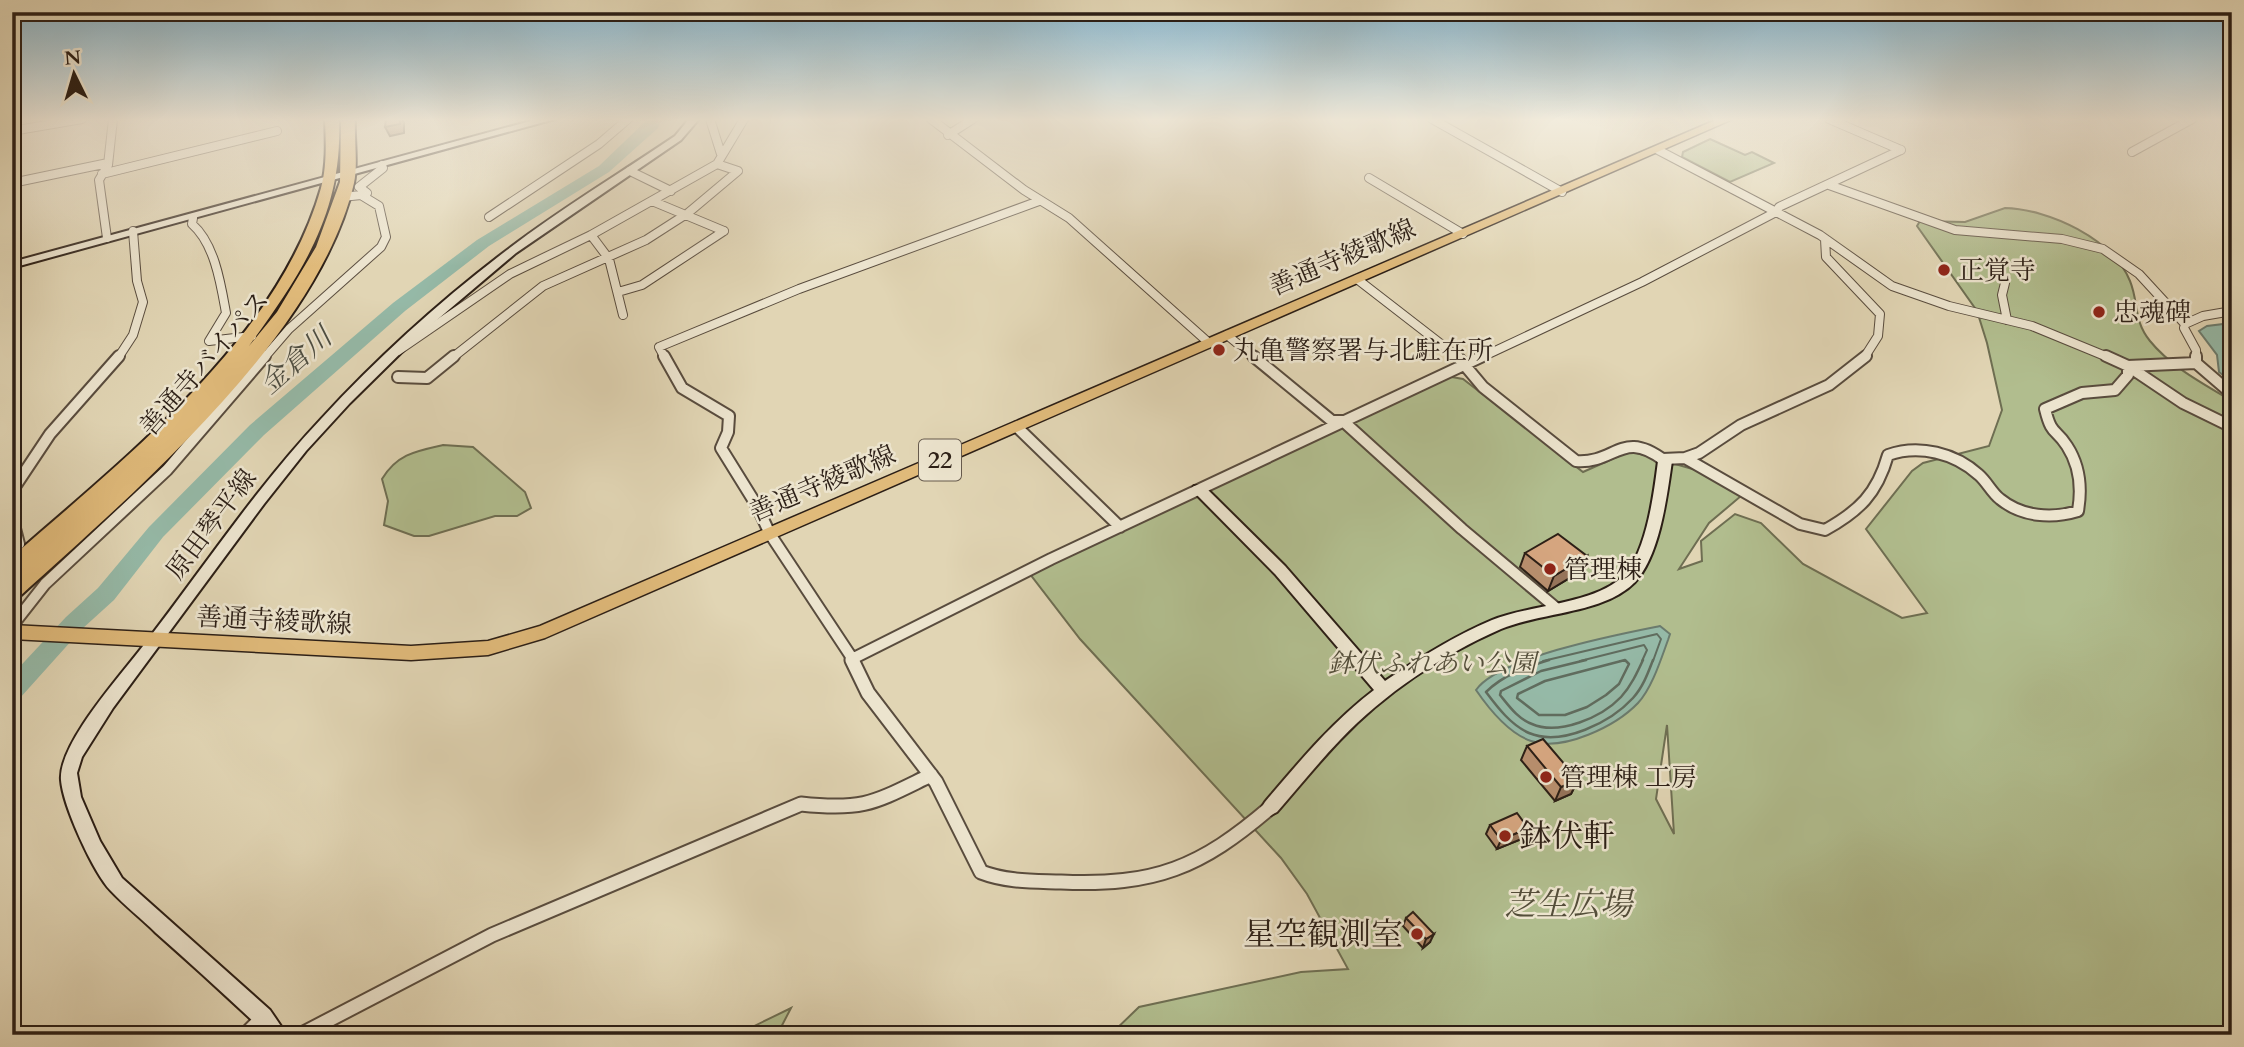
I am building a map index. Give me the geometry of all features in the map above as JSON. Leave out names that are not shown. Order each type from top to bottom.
[{"type":"highway","name":"善通寺バイパス","points":[[12,569],[138,454],[201,389],[245,338],[305,249],[320,214],[330,168]]},
{"type":"highway","name":"善通寺バイパス","points":[[12,592],[181,434],[269,333],[290,304],[316,259],[342,197],[348,168]]},
{"type":"main road","name":"善通寺綾歌線","points":[[14,631],[411,653],[488,648],[545,631],[1617,168]]},
{"type":"street","points":[[12,183],[85,168]]},
{"type":"street","points":[[105,168],[102,174],[101,211],[107,238]]},
{"type":"street","points":[[102,174],[127,168]]},
{"type":"street","points":[[12,265],[133,231],[193,218],[368,168]]},
{"type":"street","points":[[14,631],[45,584],[167,470],[289,329],[381,247],[386,237],[377,198],[358,190],[383,168]]},
{"type":"street","points":[[489,217],[563,168]]},
{"type":"street","name":"原田琴平線","points":[[277,1035],[263,1017],[116,884],[100,860],[70,792],[68,776],[83,742],[314,434],[395,352],[513,251],[635,168]]},
{"type":"street","points":[[395,352],[510,274],[591,234],[710,168]]},
{"type":"street","points":[[398,377],[427,378],[543,286],[609,259],[684,215],[738,171],[729,168]]},
{"type":"street","points":[[993,168],[1039,201],[1069,218],[1209,343]]},
{"type":"street","points":[[1519,168],[1562,192]]},
{"type":"street","points":[[1692,168],[1825,239],[1892,286],[1949,306],[2057,335],[2128,366],[2183,403],[2232,428]]},
{"type":"street","points":[[852,659],[1199,489],[1642,282],[1776,212],[1779,207],[1862,168]]},
{"type":"street","points":[[630,171],[671,191]]},
{"type":"street","points":[[1369,178],[1463,234]]},
{"type":"street","points":[[1828,184],[1956,230],[1982,235],[2067,240],[2107,251],[2137,271],[2185,324],[2184,328],[2196,349],[2196,363]]},
{"type":"street","points":[[342,197],[361,195],[379,206]]},
{"type":"street","points":[[618,292],[642,285],[724,231],[652,201]]},
{"type":"street","points":[[1039,201],[799,289],[659,346],[682,388],[729,416],[728,432],[721,448],[757,506],[770,534],[852,659],[868,694],[931,775],[950,805],[981,872],[994,877],[1030,881],[1100,884],[1143,880],[1184,866],[1227,840],[1271,807],[1336,732],[1384,691],[1494,626],[1519,615],[1616,588],[1629,579],[1640,565],[1664,460]]},
{"type":"street","points":[[193,218],[191,223],[201,232],[222,286],[226,313],[209,341],[245,338],[289,329]]},
{"type":"street","points":[[12,491],[50,434],[111,368],[133,335],[144,302],[137,281],[133,231]]},
{"type":"street","points":[[591,234],[609,259],[623,315]]},
{"type":"street","points":[[1357,279],[1466,363],[1483,387],[1576,461],[1590,462],[1628,445],[1652,451],[1664,460],[1685,458],[1740,425],[1822,389],[1846,374],[1875,346],[1881,325],[1880,314],[1826,257],[1825,239]]},
{"type":"street","points":[[2005,283],[2001,295],[2007,320]]},
{"type":"street","points":[[2185,324],[2203,316],[2232,312]]},
{"type":"street","points":[[1227,335],[1332,421],[1343,421],[1462,529],[1555,607]]},
{"type":"street","points":[[2128,366],[2196,363],[2232,394]]},
{"type":"street","points":[[1685,458],[1800,524],[1825,530],[1863,509],[1876,493],[1888,455],[1899,449],[1917,449],[1965,465],[1978,474],[2002,500],[2031,513],[2059,518],[2078,511],[2081,494],[2078,469],[2066,444],[2050,430],[2045,409],[2082,393],[2115,390],[2128,375],[2128,366]]},
{"type":"street","points":[[1017,427],[1120,527]]},
{"type":"street","points":[[1199,489],[1280,570],[1384,691]]},
{"type":"street","points":[[12,517],[19,544],[12,551]]},
{"type":"street","points":[[300,1035],[492,935],[790,808],[801,804],[838,808],[869,805],[931,775]]},
{"type":"street","points":[[245,1035],[263,1017]]},
{"type":"green space","points":[[1703,168],[1763,168],[1730,182]]},
{"type":"green space","points":[[2005,208],[2022,210],[2059,220],[2095,240],[2122,266],[2133,289],[2141,326],[2150,341],[2178,367],[2232,401],[2232,1035],[1110,1035],[1139,1007],[1301,972],[1348,969],[1307,894],[1281,858],[1080,639],[1030,574],[1446,376],[1463,379],[1583,472],[1630,451],[1696,470],[1741,496],[1709,523],[1679,569],[1702,561],[1701,541],[1735,514],[1761,523],[1803,564],[1902,618],[1927,613],[1866,529],[1912,471],[1923,463],[1989,446],[2002,410],[1977,311],[1917,226],[1920,221],[1965,222]],"holes":[[[1667,725],[1674,834],[1656,799]]]},
{"type":"green space","points":[[443,445],[473,447],[525,492],[531,508],[517,516],[495,516],[429,536],[414,536],[384,525],[388,501],[382,479],[394,464],[408,455]]},
{"type":"green space","points":[[791,1008],[777,1035],[736,1035]]},
{"type":"water","points":[[2232,323],[2232,382],[2219,372],[2217,355],[2199,331],[2207,326]]},
{"type":"water","points":[[1660,626],[1670,634],[1648,690],[1628,712],[1588,735],[1558,743],[1531,741],[1507,726],[1476,690],[1489,678],[1534,657],[1590,641]]},
{"type":"building","points":[[1558,534],[1587,556],[1554,576],[1525,553]]},
{"type":"building","points":[[1543,739],[1578,780],[1561,787],[1527,746]]},
{"type":"building","points":[[1517,813],[1528,828],[1501,840],[1490,825]]},
{"type":"building","points":[[1413,912],[1434,934],[1426,939],[1406,918]]},
{"type":"waterway","name":"金倉川","points":[[12,691],[74,623],[106,594],[156,532],[257,430],[399,307],[483,243],[605,168]]},
{"type":"place","name":"正覚寺","points":[[1944,270]]},
{"type":"place","name":"忠魂碑","points":[[2099,312]]},
{"type":"place","name":"丸亀警察署与北駐在所","points":[[1219,350]]},
{"type":"place","name":"管理棟","points":[[1550,569]]},
{"type":"place","name":"管理棟 工房","points":[[1546,777]]},
{"type":"place","name":"鉢伏軒","points":[[1505,836]]},
{"type":"place","name":"星空観測室","points":[[1417,934]]},
{"type":"park label","name":"鉢伏ふれあい公園","points":[[1432,663]]},
{"type":"park label","name":"芝生広場","points":[[1568,904]]}]
